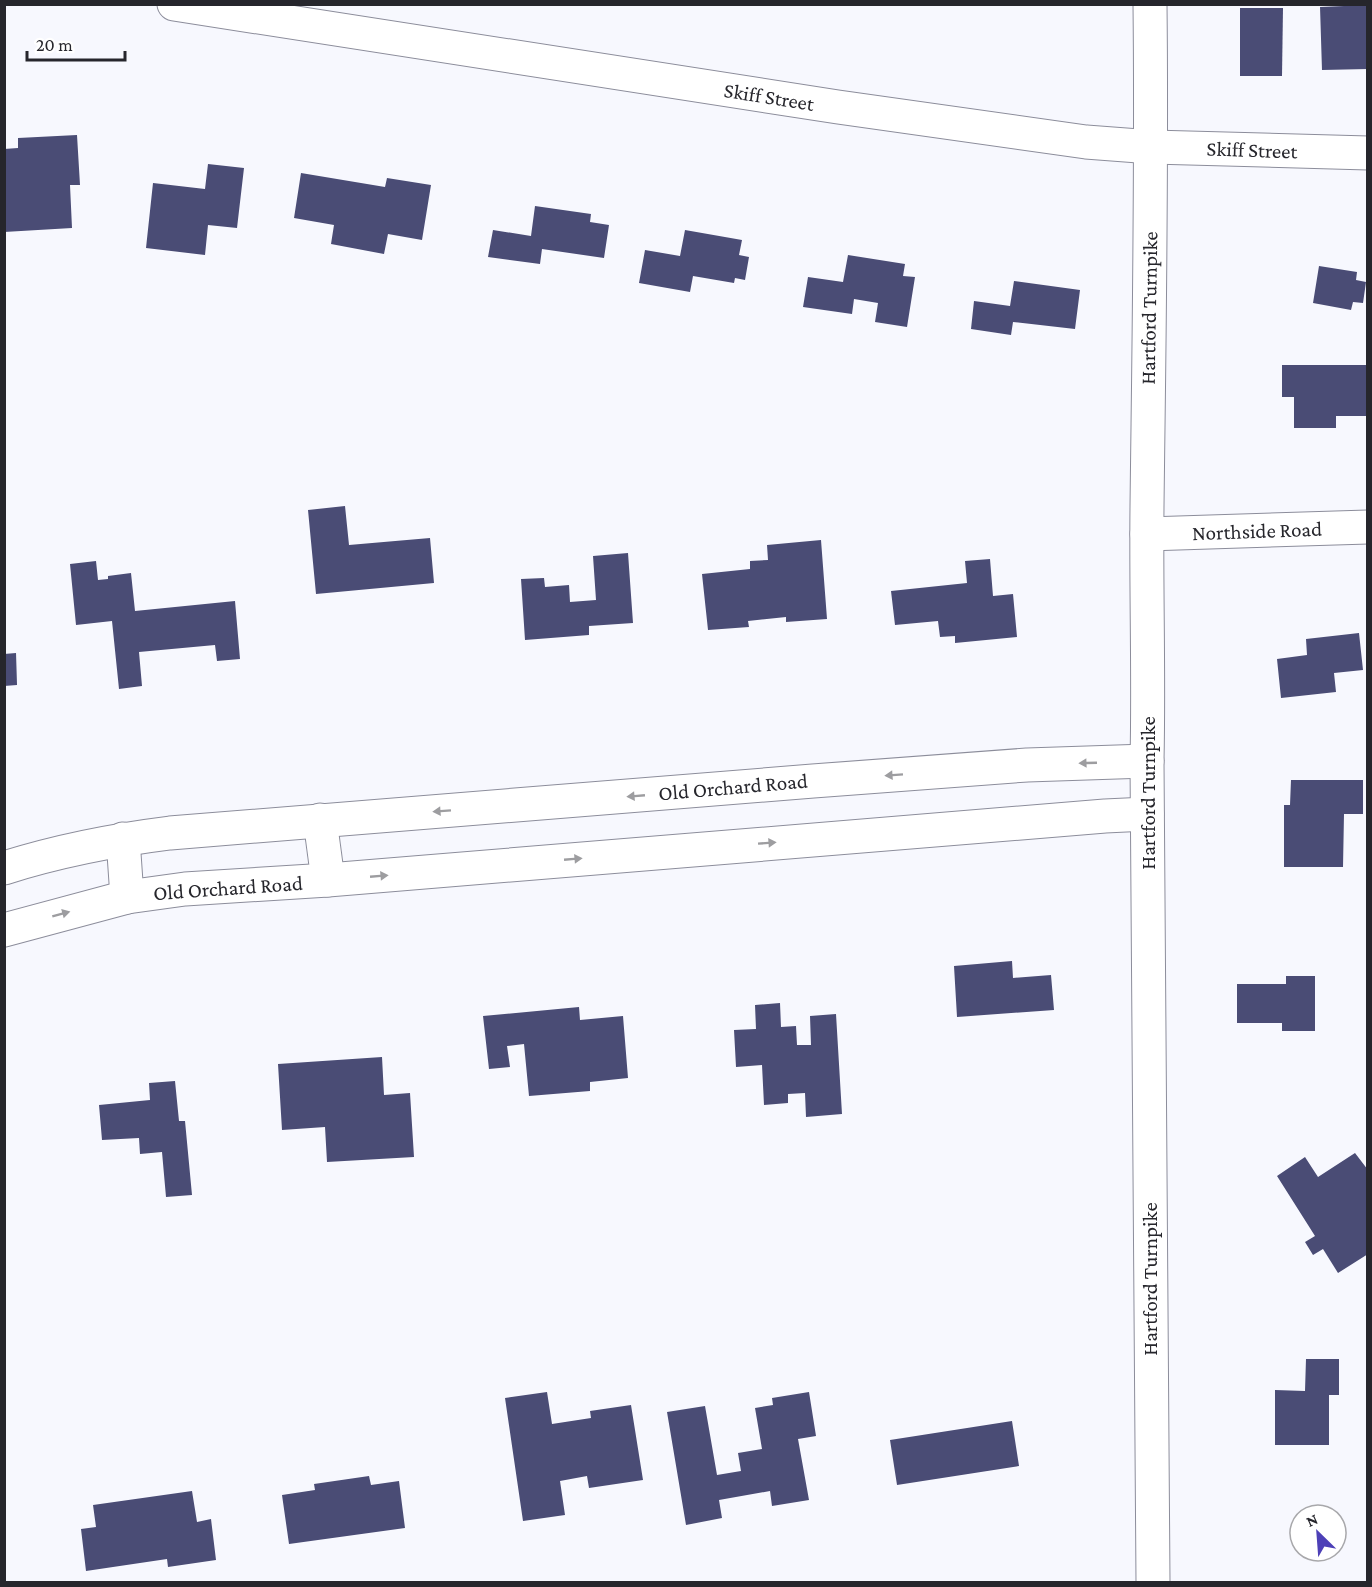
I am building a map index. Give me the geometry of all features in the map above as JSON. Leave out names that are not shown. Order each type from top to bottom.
[{"type":"main road","name":"Skiff Street","points":[[174,4],[969,127],[1086,142],[1152,147],[1368,153]]},
{"type":"main road","name":"Hartford Turnpike","points":[[1150,4],[1152,147],[1147,534],[1149,681],[1147,814],[1153,1582]]},
{"type":"main road","name":"Northside Road","points":[[1147,534],[1368,527]]},
{"type":"main road","name":"Old Orchard Road","points":[[4,868],[123,839],[320,820],[1003,767],[1147,761]]},
{"type":"main road","name":"Old Orchard Road","points":[[4,930],[127,897],[185,889],[328,880],[648,852],[1147,814]]},
{"type":"main road","name":"Old Orchard Road","points":[[320,820],[328,880]]},
{"type":"main road","name":"Old Orchard Road","points":[[123,839],[127,897]]},
{"type":"building","points":[[1368,5],[1368,69],[1322,70],[1320,7]]},
{"type":"building","points":[[1240,8],[1283,8],[1282,76],[1240,76]]},
{"type":"building","points":[[77,135],[80,185],[70,185],[72,228],[4,232],[4,149],[18,148],[18,138]]},
{"type":"building","points":[[208,164],[244,168],[237,228],[208,225],[205,255],[146,248],[153,183],[205,189]]},
{"type":"building","points":[[301,173],[385,187],[387,178],[431,185],[422,240],[388,234],[384,254],[331,244],[334,225],[294,218]]},
{"type":"building","points":[[535,206],[591,214],[590,222],[609,225],[604,258],[542,249],[540,264],[488,257],[493,230],[531,236]]},
{"type":"building","points":[[685,230],[742,240],[739,255],[749,257],[745,280],[735,278],[734,283],[693,276],[690,292],[639,283],[645,250],[680,256]]},
{"type":"building","points":[[848,255],[905,264],[903,276],[915,277],[907,327],[875,322],[878,303],[854,299],[852,314],[803,307],[808,277],[843,282]]},
{"type":"building","points":[[1319,266],[1357,272],[1356,280],[1366,282],[1363,303],[1353,302],[1351,310],[1313,303]]},
{"type":"building","points":[[1014,281],[1080,290],[1075,329],[1013,322],[1011,335],[971,329],[974,301],[1010,306]]},
{"type":"building","points":[[1282,365],[1368,365],[1368,416],[1336,416],[1336,428],[1294,428],[1294,397],[1282,397]]},
{"type":"building","points":[[345,506],[349,545],[430,538],[434,583],[316,594],[308,510]]},
{"type":"building","points":[[821,540],[827,619],[786,622],[786,617],[748,621],[749,627],[708,630],[702,574],[750,569],[750,561],[768,560],[767,545]]},
{"type":"building","points":[[628,553],[633,623],[589,626],[589,635],[525,640],[521,579],[544,578],[545,587],[569,585],[570,602],[596,600],[593,556]]},
{"type":"building","points":[[990,559],[993,596],[1013,594],[1017,637],[955,643],[955,636],[940,637],[938,621],[895,625],[891,591],[967,583],[965,561]]},
{"type":"building","points":[[96,561],[98,580],[108,579],[108,576],[131,573],[135,611],[235,601],[240,659],[217,661],[215,645],[139,652],[142,686],[119,689],[112,621],[76,625],[70,564]]},
{"type":"building","points":[[1359,633],[1363,670],[1334,673],[1336,692],[1281,698],[1277,659],[1307,655],[1306,639]]},
{"type":"building","points":[[16,653],[17,685],[4,686],[4,654]]},
{"type":"building","points":[[1291,780],[1363,780],[1363,814],[1344,814],[1343,867],[1284,867],[1284,805],[1290,805]]},
{"type":"building","points":[[1012,961],[1013,978],[1051,975],[1054,1010],[957,1017],[954,966]]},
{"type":"building","points":[[1286,976],[1315,976],[1315,1031],[1282,1031],[1282,1023],[1237,1023],[1237,984],[1286,984]]},
{"type":"building","points":[[780,1003],[781,1027],[796,1026],[797,1045],[811,1045],[810,1016],[836,1014],[842,1114],[806,1117],[805,1093],[788,1094],[788,1103],[764,1105],[762,1065],[736,1067],[734,1030],[756,1029],[755,1005]]},
{"type":"building","points":[[579,1007],[580,1020],[623,1016],[628,1078],[590,1082],[590,1091],[529,1096],[524,1044],[507,1046],[510,1067],[489,1069],[483,1016]]},
{"type":"building","points":[[382,1057],[384,1095],[410,1093],[414,1157],[327,1162],[325,1127],[282,1130],[278,1064]]},
{"type":"building","points":[[175,1081],[179,1121],[185,1121],[192,1195],[166,1197],[162,1152],[140,1154],[139,1138],[102,1140],[99,1105],[150,1100],[149,1083]]},
{"type":"building","points":[[1355,1153],[1368,1170],[1368,1254],[1338,1273],[1323,1249],[1313,1255],[1305,1242],[1315,1236],[1277,1176],[1305,1157],[1318,1177]]},
{"type":"building","points":[[1306,1359],[1339,1359],[1339,1395],[1329,1395],[1329,1445],[1275,1445],[1275,1390],[1305,1391]]},
{"type":"building","points":[[547,1392],[552,1424],[591,1418],[590,1411],[631,1405],[643,1480],[589,1488],[587,1476],[560,1481],[565,1515],[523,1521],[505,1398]]},
{"type":"building","points":[[809,1392],[816,1436],[798,1439],[809,1500],[772,1506],[770,1491],[719,1500],[722,1518],[686,1525],[667,1412],[705,1406],[717,1475],[741,1471],[738,1453],[762,1449],[755,1408],[773,1405],[772,1398]]},
{"type":"building","points":[[1012,1421],[1019,1466],[897,1485],[890,1440]]},
{"type":"building","points":[[369,1476],[371,1485],[399,1481],[405,1528],[289,1544],[282,1495],[315,1490],[314,1484]]},
{"type":"building","points":[[192,1491],[197,1522],[211,1519],[216,1560],[168,1567],[167,1559],[86,1571],[81,1529],[96,1527],[93,1505]]}]
